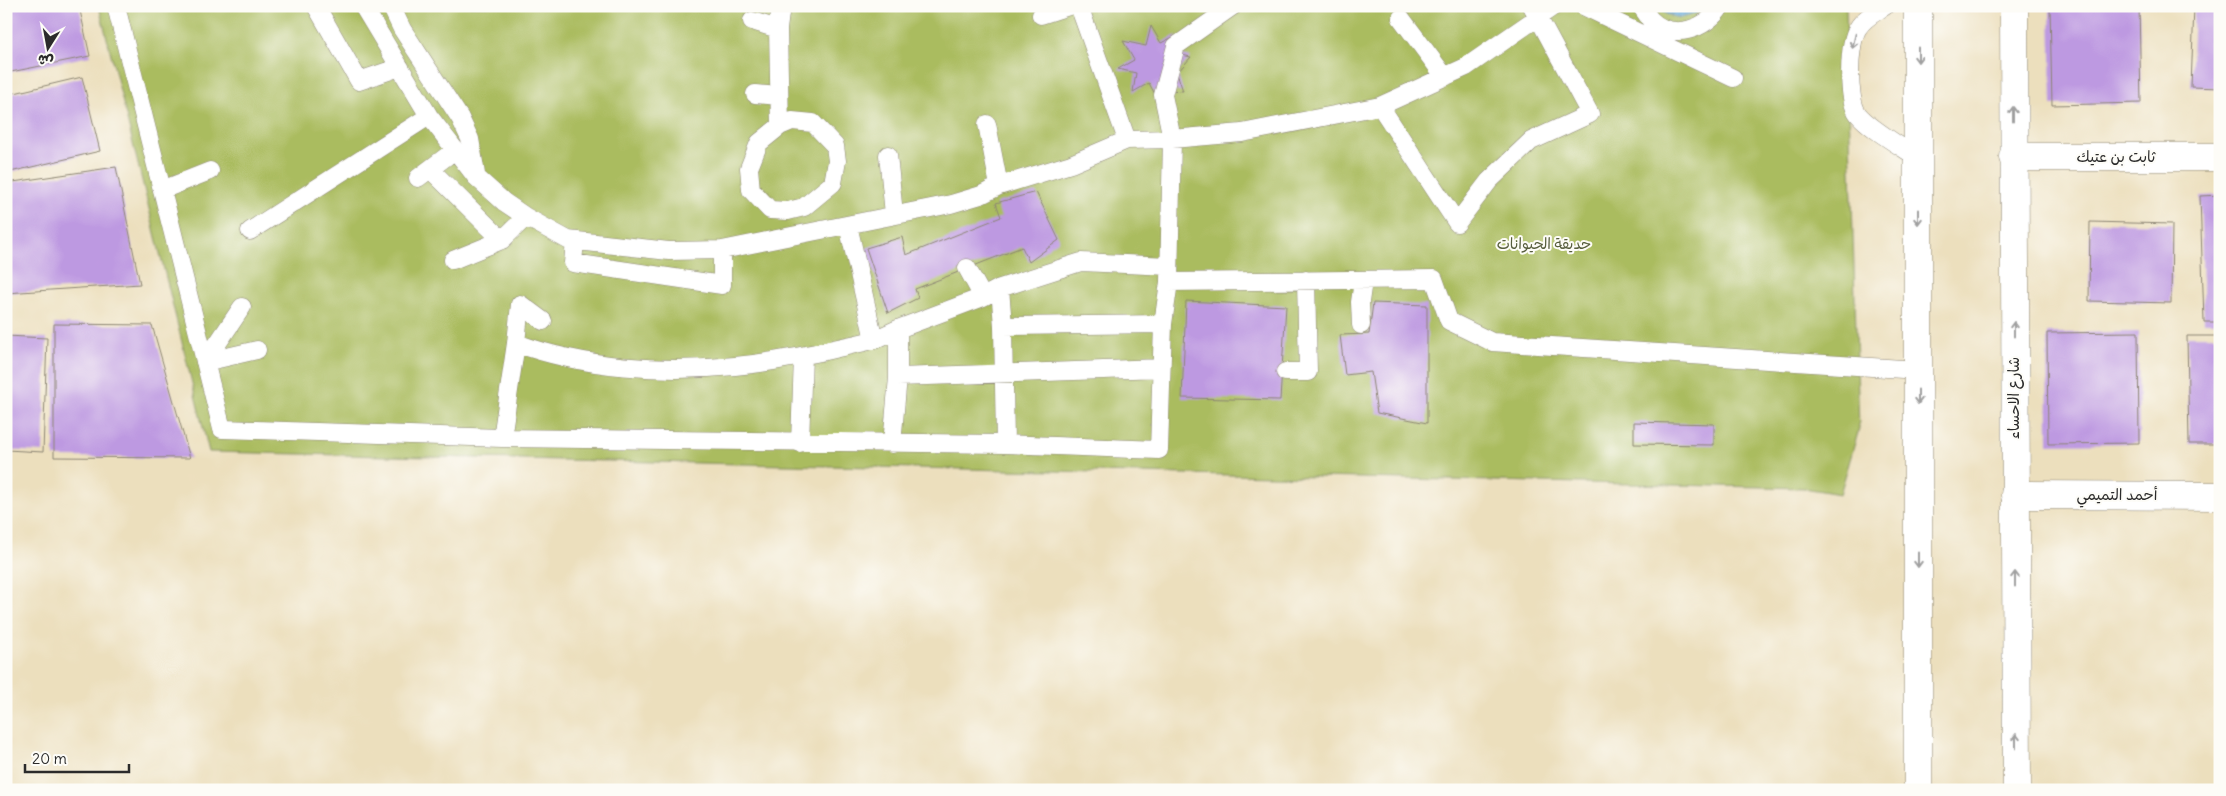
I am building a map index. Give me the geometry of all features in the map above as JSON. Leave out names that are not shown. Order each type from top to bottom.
[{"type":"main road","points":[[1918,6],[1918,790]]},
{"type":"main road","name":"شارع الاحساء","points":[[2014,6],[2013,157],[2017,790]]},
{"type":"main road","name":"ثابت بن عتيك","points":[[2013,157],[2220,157]]},
{"type":"main road","name":"أحمد التميمي","points":[[2015,495],[2220,496]]},
{"type":"lane","points":[[116,6],[222,429],[502,438],[1005,444],[1159,450],[1163,324],[1169,274],[1172,139],[1163,96],[1176,46],[1232,6]]},
{"type":"lane","points":[[316,6],[359,81],[400,67]]},
{"type":"lane","points":[[363,6],[429,116],[476,176],[504,202],[526,217],[575,241],[669,251],[722,250],[951,204],[1064,166],[1127,140],[1172,139],[1242,133],[1380,106],[1445,77],[1487,54],[1535,12],[1554,6]]},
{"type":"lane","points":[[391,6],[402,29],[460,118],[470,140],[476,176]]},
{"type":"lane","points":[[780,126],[778,29],[781,6]]},
{"type":"lane","points":[[1041,15],[1069,6]]},
{"type":"lane","points":[[1079,6],[1127,140]]},
{"type":"lane","points":[[1583,6],[1733,78]]},
{"type":"lane","points":[[1641,6],[1651,20],[1665,28],[1678,31],[1693,29],[1703,25],[1715,16],[1721,6]]},
{"type":"lane","points":[[1885,6],[1865,20],[1858,28],[1854,38],[1852,48],[1852,101],[1860,116],[1918,158]]},
{"type":"lane","points":[[1380,106],[1457,223],[1489,181],[1531,141],[1590,114],[1535,12]]},
{"type":"lane","points":[[1401,18],[1445,77]]},
{"type":"lane","points":[[752,21],[778,29]]},
{"type":"lane","points":[[755,94],[779,96]]},
{"type":"lane","points":[[250,231],[429,116]]},
{"type":"lane","points":[[792,121],[813,123],[835,146],[837,161],[833,183],[804,207],[788,211],[770,210],[751,190],[749,168],[759,143],[780,126],[792,121]]},
{"type":"lane","points":[[987,124],[1000,186]]},
{"type":"lane","points":[[456,150],[424,173],[502,240]]},
{"type":"lane","points":[[888,155],[894,214]]},
{"type":"lane","points":[[162,190],[210,171]]},
{"type":"lane","points":[[788,211],[790,235]]},
{"type":"lane","points":[[453,260],[502,240],[526,217]]},
{"type":"lane","points":[[848,225],[874,340]]},
{"type":"lane","points":[[575,241],[573,263],[722,285],[722,250]]},
{"type":"lane","points":[[516,342],[539,351],[584,362],[665,368],[735,366],[803,356],[874,340],[983,297],[1000,288],[1081,262],[1169,274],[1306,280],[1434,279],[1448,322],[1492,342],[1918,370]]},
{"type":"lane","points":[[967,268],[983,297]]},
{"type":"lane","points":[[1285,372],[1308,372],[1306,280]]},
{"type":"lane","points":[[1361,325],[1360,302],[1363,281]]},
{"type":"lane","points":[[1000,288],[1003,326],[1005,444]]},
{"type":"lane","points":[[502,438],[520,304],[543,321]]},
{"type":"lane","points":[[205,362],[242,307]]},
{"type":"lane","points":[[1003,326],[1163,324]]},
{"type":"lane","points":[[892,444],[898,377],[898,329]]},
{"type":"lane","points":[[205,362],[256,350]]},
{"type":"lane","points":[[800,443],[803,356]]},
{"type":"lane","points":[[898,377],[1161,368]]},
{"type":"green space","name":"حديقة الحيوانات","points":[[99,6],[1846,6],[1859,429],[1840,494],[1804,488],[209,452]]},
{"type":"water","points":[[1657,6],[1706,6],[1694,14],[1675,17],[1668,15]]},
{"type":"building","points":[[6,6],[79,6],[90,56],[6,73]]},
{"type":"building","points":[[2050,6],[2139,6],[2141,103],[2052,105]]},
{"type":"building","points":[[2194,6],[2220,6],[2220,88],[2191,87]]},
{"type":"building","points":[[1151,26],[1161,43],[1177,35],[1173,53],[1191,57],[1177,73],[1183,91],[1169,90],[1161,106],[1149,83],[1133,92],[1136,73],[1118,69],[1134,60],[1123,41],[1146,46]]},
{"type":"building","points":[[82,77],[100,151],[6,173],[6,95]]},
{"type":"building","points":[[116,167],[140,284],[6,293],[6,183]]},
{"type":"building","points":[[1036,192],[1059,240],[1029,262],[1022,247],[915,289],[918,298],[888,313],[866,248],[902,237],[906,255],[1001,217],[996,203]]},
{"type":"building","points":[[2220,195],[2220,322],[2204,322],[2200,196]]},
{"type":"building","points":[[2090,222],[2172,224],[2171,303],[2089,301]]},
{"type":"building","points":[[1186,301],[1286,306],[1280,400],[1182,398]]},
{"type":"building","points":[[1373,303],[1427,305],[1427,423],[1377,413],[1371,372],[1345,375],[1340,335],[1369,334]]},
{"type":"building","points":[[54,324],[152,325],[190,458],[54,457]]},
{"type":"building","points":[[2138,332],[2139,443],[2048,444],[2047,333]]},
{"type":"building","points":[[6,336],[47,338],[43,452],[6,450]]},
{"type":"building","points":[[2187,336],[2220,336],[2220,444],[2189,444]]},
{"type":"building","points":[[1634,422],[1714,424],[1714,445],[1634,444]]}]
